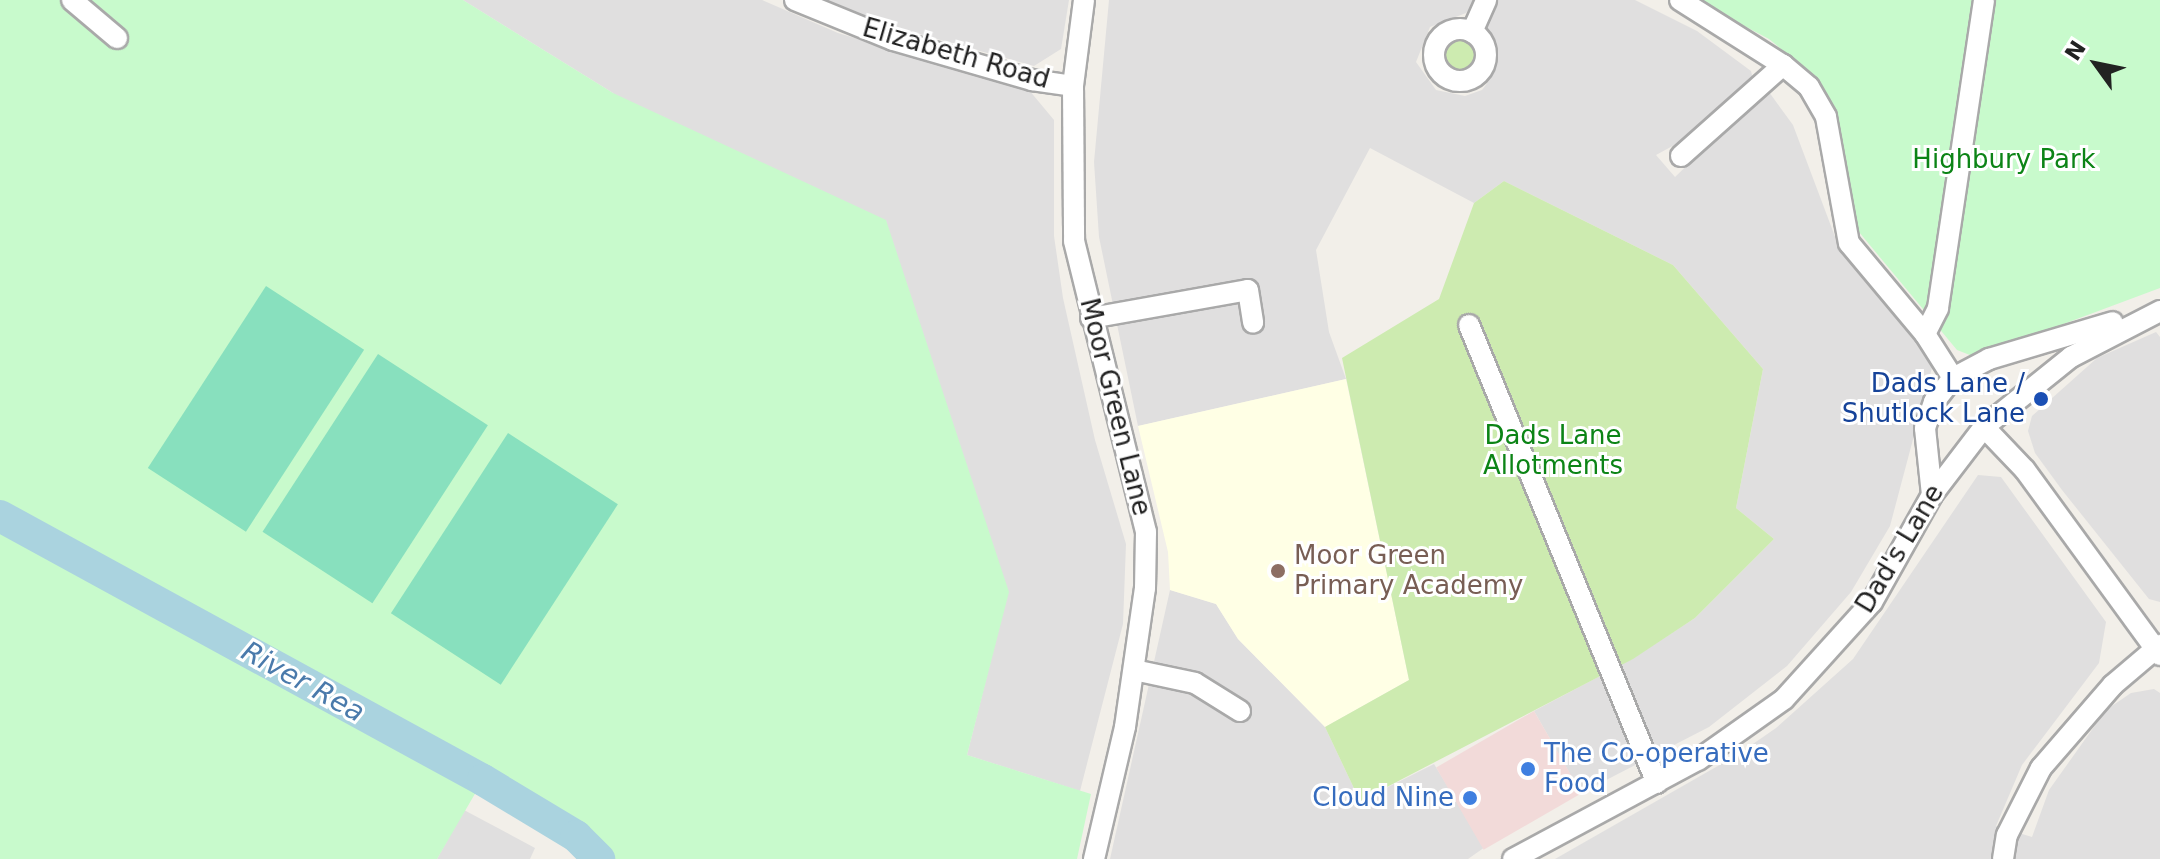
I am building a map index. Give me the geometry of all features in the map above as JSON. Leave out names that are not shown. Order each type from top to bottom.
[{"type":"street","points":[[72,0],[117,38]]},
{"type":"street","name":"Elizabeth Road","points":[[795,0],[893,40],[1032,80],[1073,86]]},
{"type":"street","name":"Moor Green Lane","points":[[1084,0],[1073,86],[1074,241],[1146,532],[1145,588],[1134,670],[1094,859]]},
{"type":"street","points":[[1472,32],[1486,0]]},
{"type":"street","points":[[1680,0],[1783,65],[1809,87],[1826,117],[1849,243],[1925,334],[1953,378]]},
{"type":"street","points":[[1925,334],[1938,308],[1984,0]]},
{"type":"street","points":[[1681,156],[1783,65]]},
{"type":"street","points":[[1091,318],[1248,290],[1253,323]]},
{"type":"street","points":[[1932,495],[1925,428],[1934,402],[1953,378],[1989,359],[2155,313]]},
{"type":"street","name":"Dad's Lane","points":[[1513,859],[1657,783],[1735,737],[1828,655],[1872,602],[1932,495],[1984,427],[2071,357],[2155,313]]},
{"type":"street","points":[[1469,325],[1657,783]]},
{"type":"street","points":[[1984,427],[2025,470],[2158,649],[2113,685],[2041,768],[2007,835],[2003,859]]},
{"type":"street","points":[[1134,670],[1195,683],[1240,711]]},
{"type":"shaded area","points":[[463,0],[762,0],[838,33],[1029,90],[1054,120],[1054,236],[1063,298],[1095,440],[1126,544],[1123,624],[1080,791],[967,755],[1008,592],[613,93]]},
{"type":"shaded area","points":[[822,0],[1069,0],[1061,49],[1034,66],[865,19]]},
{"type":"shaded area","points":[[1109,0],[1475,0],[1466,13],[1430,27],[1416,62],[1436,90],[1465,96],[1482,90],[1491,78],[1494,41],[1485,24],[1496,0],[1635,0],[1697,31],[1751,71],[1753,79],[1689,137],[1656,155],[1675,177],[1762,93],[1769,92],[1793,125],[1837,242],[1933,364],[1890,526],[1851,592],[1787,666],[1709,727],[1581,793],[1534,711],[1632,659],[1695,618],[1774,539],[1736,508],[1763,369],[1673,265],[1504,181],[1474,203],[1370,148],[1316,250],[1329,332],[1346,379],[1138,426],[1099,237],[1094,162]]},
{"type":"shaded area","points":[[2156,332],[2160,337],[2160,602],[2149,599],[2062,490],[2035,453],[2028,431],[2032,416],[2097,358]]},
{"type":"shaded area","name":"Moor Green Primary Academy","points":[[1346,379],[1409,680],[1325,727],[1238,639],[1216,604],[1170,590],[1168,552],[1138,426]]},
{"type":"shaded area","points":[[1978,475],[2001,477],[2106,622],[2099,663],[2022,765],[1996,826],[2032,837],[2049,790],[2106,710],[2131,693],[2154,689],[2160,693],[2160,859],[1555,859],[1737,755],[1776,728],[1853,659]]},
{"type":"shaded area","points":[[1170,590],[1216,604],[1238,639],[1325,727],[1360,801],[1434,764],[1485,847],[1468,859],[1110,859]]},
{"type":"shaded area","points":[[1534,711],[1582,793],[1484,850],[1436,768]]},
{"type":"shaded area","points":[[464,810],[535,848],[530,859],[437,859]]},
{"type":"green space","points":[[0,0],[463,0],[613,93],[886,220],[1009,592],[967,755],[1091,794],[1077,859],[599,859],[576,836],[483,780],[437,859],[0,859]]},
{"type":"green space","name":"Highbury Park","points":[[1695,0],[2160,0],[2160,288],[1975,357],[1957,350],[1854,226],[1829,106],[1798,63],[1769,39]]},
{"type":"green space","points":[[1460,39],[1471,44],[1476,55],[1471,66],[1460,71],[1449,66],[1444,55],[1449,44]]},
{"type":"green space","name":"Dads Lane Allotments","points":[[1504,181],[1673,265],[1763,369],[1736,508],[1774,539],[1695,618],[1633,659],[1360,801],[1325,727],[1409,680],[1342,358],[1439,299],[1474,203]]},
{"type":"green space","points":[[266,286],[364,350],[246,532],[148,468]]},
{"type":"green space","points":[[378,354],[488,425],[372,603],[263,532]]},
{"type":"green space","points":[[508,433],[618,504],[501,685],[391,613]]},
{"type":"waterway","name":"River Rea","points":[[0,516],[483,780],[576,836],[599,859]]},
{"type":"place","name":"Dads Lane / Shutlock Lane","points":[[2041,399]]},
{"type":"place","name":"Moor Green Primary Academy","points":[[1278,571]]},
{"type":"place","name":"The Co-operative Food","points":[[1528,769]]},
{"type":"place","name":"Cloud Nine","points":[[1470,798]]}]
